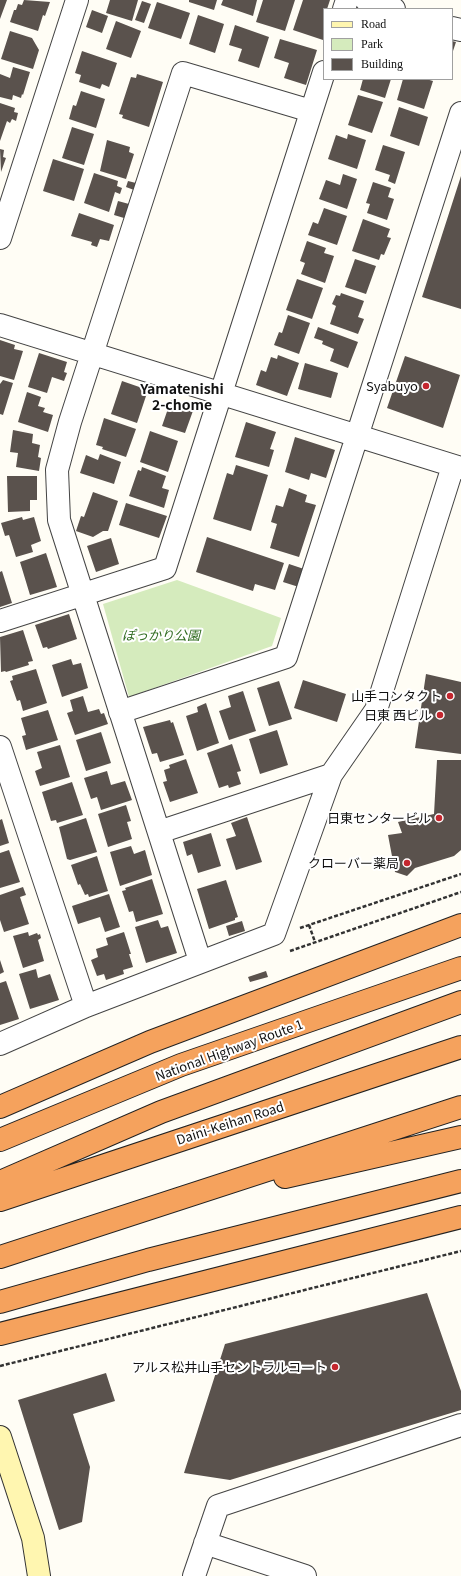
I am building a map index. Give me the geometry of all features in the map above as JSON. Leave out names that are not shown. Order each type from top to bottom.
[{"type":"highway","points":[[0,1107],[150,1042],[461,925]]},
{"type":"highway","name":"National Highway Route 1","points":[[0,1140],[181,1065],[461,968]]},
{"type":"highway","points":[[0,1182],[161,1112],[461,1002]]},
{"type":"highway","name":"Daini-Keihan Road","points":[[0,1200],[461,1047]]},
{"type":"highway","points":[[0,1257],[461,1107]]},
{"type":"highway","points":[[144,1209],[461,1137]]},
{"type":"highway","points":[[0,1302],[148,1260],[461,1181]]},
{"type":"highway","points":[[0,1334],[461,1217]]},
{"type":"street","points":[[0,238],[77,0]]},
{"type":"street","points":[[366,0],[391,8]]},
{"type":"street","points":[[200,961],[59,520],[57,470],[183,73],[311,111]]},
{"type":"street","points":[[0,621],[165,568],[323,75]]},
{"type":"street","points":[[120,712],[286,657],[461,113]]},
{"type":"street","points":[[0,325],[457,467],[376,710],[331,775],[274,934],[200,961],[86,1006],[0,1044]]},
{"type":"street","points":[[0,747],[86,1006]]},
{"type":"street","points":[[159,832],[331,775]]},
{"type":"street","points":[[194,1576],[218,1506],[461,1425]]},
{"type":"street","points":[[0,1437],[34,1538],[39,1576]]},
{"type":"street","points":[[205,1543],[305,1576]]},
{"type":"path","points":[[274,934],[309,925],[461,874]]},
{"type":"path","points":[[309,925],[315,942]]},
{"type":"path","points":[[0,1366],[461,1251]]},
{"type":"green space","name":"ぽっかり公園","points":[[177,580],[281,618],[272,646],[129,697],[103,604]]},
{"type":"building","points":[[0,0],[7,0],[0,19]]},
{"type":"building","points":[[24,0],[50,2],[45,16],[43,15],[38,31],[10,22],[14,10],[16,10],[18,4],[22,5]]},
{"type":"building","points":[[110,0],[138,0],[132,21],[106,13]]},
{"type":"building","points":[[189,0],[217,0],[214,10],[189,2]]},
{"type":"building","points":[[223,0],[257,0],[253,16],[221,5]]},
{"type":"building","points":[[263,0],[295,0],[285,31],[256,22]]},
{"type":"building","points":[[303,0],[330,0],[327,8],[323,8],[323,40],[293,30]]},
{"type":"building","points":[[142,1],[151,4],[144,23],[135,20]]},
{"type":"building","points":[[157,2],[190,13],[181,39],[148,28]]},
{"type":"building","points":[[92,10],[108,16],[102,33],[86,27]]},
{"type":"building","points":[[198,15],[224,24],[215,53],[189,44]]},
{"type":"building","points":[[116,21],[141,31],[131,58],[106,49]]},
{"type":"building","points":[[235,25],[269,37],[259,68],[238,61],[242,49],[229,45]]},
{"type":"building","points":[[10,31],[32,38],[39,50],[33,69],[1,59]]},
{"type":"building","points":[[280,39],[317,50],[306,85],[284,78],[289,63],[274,58]]},
{"type":"building","points":[[453,41],[456,42],[453,51]]},
{"type":"building","points":[[82,51],[117,63],[109,87],[102,84],[100,89],[79,82],[81,75],[75,73]]},
{"type":"building","points":[[13,67],[30,72],[23,95],[22,94],[21,98],[13,95],[12,100],[0,97],[0,74],[10,78]]},
{"type":"building","points":[[137,74],[163,82],[149,127],[122,118],[123,115],[119,114],[131,77],[136,78]]},
{"type":"building","points":[[363,80],[391,80],[385,98],[360,90]]},
{"type":"building","points":[[403,80],[433,81],[424,109],[397,100]]},
{"type":"building","points":[[81,91],[105,99],[96,128],[69,119],[73,105],[76,106]]},
{"type":"building","points":[[358,95],[383,102],[372,133],[348,125]]},
{"type":"building","points":[[0,103],[15,108],[14,112],[18,113],[16,121],[12,119],[10,123],[7,121],[0,141]]},
{"type":"building","points":[[399,107],[428,117],[419,146],[390,136]]},
{"type":"building","points":[[72,127],[94,134],[84,165],[62,158]]},
{"type":"building","points":[[348,134],[366,140],[357,169],[328,159],[336,135],[347,139]]},
{"type":"building","points":[[107,140],[130,147],[129,152],[134,154],[126,179],[100,171]]},
{"type":"building","points":[[383,145],[405,152],[395,184],[388,181],[390,175],[375,170]]},
{"type":"building","points":[[0,149],[4,150],[3,157],[6,158],[1,172]]},
{"type":"building","points":[[53,159],[84,169],[74,201],[43,191]]},
{"type":"building","points":[[94,173],[118,181],[117,186],[122,188],[120,194],[115,192],[109,212],[84,203]]},
{"type":"building","points":[[343,174],[357,179],[347,209],[319,199],[326,180],[340,185]]},
{"type":"building","points":[[461,176],[461,309],[422,297]]},
{"type":"building","points":[[128,181],[136,183],[134,190],[126,187]]},
{"type":"building","points":[[373,182],[391,188],[388,197],[394,199],[387,220],[367,213],[370,204],[366,203]]},
{"type":"building","points":[[118,201],[129,204],[124,218],[114,215]]},
{"type":"building","points":[[324,208],[347,216],[337,245],[308,235],[313,222],[318,224]]},
{"type":"building","points":[[79,213],[114,225],[109,241],[100,239],[97,247],[91,245],[92,242],[71,236]]},
{"type":"building","points":[[363,219],[390,229],[387,237],[391,238],[384,255],[381,254],[379,260],[352,251]]},
{"type":"building","points":[[307,241],[326,248],[324,253],[334,256],[325,283],[301,274],[305,263],[300,261]]},
{"type":"building","points":[[355,259],[376,266],[366,294],[345,287]]},
{"type":"building","points":[[297,279],[323,288],[312,319],[286,310]]},
{"type":"building","points":[[341,293],[364,301],[358,317],[364,319],[358,334],[330,324],[336,306],[332,304],[336,295],[340,296]]},
{"type":"building","points":[[288,315],[310,323],[299,354],[274,345],[279,332],[282,333]]},
{"type":"building","points":[[318,327],[358,342],[348,368],[330,361],[334,349],[322,344],[323,341],[314,338]]},
{"type":"building","points":[[0,340],[15,345],[14,349],[23,351],[14,380],[0,376]]},
{"type":"building","points":[[39,353],[67,362],[64,372],[67,373],[64,381],[52,377],[47,393],[28,387]]},
{"type":"building","points":[[278,355],[299,363],[287,396],[256,385],[261,370],[266,372],[271,357],[277,359]]},
{"type":"building","points":[[405,356],[460,375],[443,428],[387,408]]},
{"type":"building","points":[[305,363],[338,373],[331,398],[298,389]]},
{"type":"building","points":[[3,380],[13,383],[3,415],[0,414],[0,384]]},
{"type":"building","points":[[122,381],[148,390],[137,423],[111,414]]},
{"type":"building","points":[[27,392],[41,397],[38,406],[45,408],[43,412],[53,415],[48,432],[18,422]]},
{"type":"building","points":[[171,400],[194,408],[185,433],[162,426]]},
{"type":"building","points":[[104,418],[136,429],[126,457],[102,449],[103,447],[96,445]]},
{"type":"building","points":[[246,422],[276,432],[270,449],[274,450],[269,467],[235,457]]},
{"type":"building","points":[[13,430],[33,434],[32,443],[40,445],[38,457],[41,458],[39,471],[16,467],[18,453],[10,452]]},
{"type":"building","points":[[150,431],[178,441],[168,472],[140,462]]},
{"type":"building","points":[[295,437],[335,450],[326,478],[311,473],[309,480],[285,472]]},
{"type":"building","points":[[100,454],[121,462],[114,484],[80,473],[86,455],[98,460]]},
{"type":"building","points":[[236,465],[268,475],[251,531],[213,519],[227,473],[233,475]]},
{"type":"building","points":[[142,467],[166,476],[162,488],[169,490],[164,508],[129,496],[138,470],[141,471]]},
{"type":"building","points":[[7,476],[37,476],[37,500],[30,500],[30,511],[8,512]]},
{"type":"building","points":[[289,488],[307,495],[305,502],[316,505],[299,557],[270,548],[277,524],[271,522],[276,505],[283,507]]},
{"type":"building","points":[[93,492],[118,501],[108,531],[103,531],[93,537],[76,531],[81,516],[84,517]]},
{"type":"building","points":[[126,503],[167,516],[159,538],[119,525]]},
{"type":"building","points":[[22,517],[23,520],[34,517],[41,541],[31,545],[33,552],[16,557],[9,535],[5,536],[1,523]]},
{"type":"building","points":[[207,537],[284,563],[275,590],[255,584],[253,591],[196,572]]},
{"type":"building","points":[[111,538],[119,564],[96,572],[87,546]]},
{"type":"building","points":[[46,553],[57,587],[30,595],[20,562]]},
{"type":"building","points":[[289,564],[307,570],[302,588],[283,582]]},
{"type":"building","points":[[2,571],[12,603],[0,607],[0,572]]},
{"type":"building","points":[[69,614],[77,639],[48,649],[47,647],[43,648],[35,625]]},
{"type":"building","points":[[23,630],[33,661],[28,662],[29,665],[6,672],[1,672],[0,637]]},
{"type":"building","points":[[71,659],[73,665],[81,663],[88,688],[62,697],[52,665]]},
{"type":"building","points":[[36,669],[47,703],[23,711],[20,700],[17,701],[10,681],[13,680],[12,676]]},
{"type":"building","name":"日東 西ビル","points":[[426,674],[461,682],[461,754],[415,748]]},
{"type":"building","points":[[303,680],[346,694],[337,722],[294,708]]},
{"type":"building","points":[[279,681],[292,719],[269,726],[257,688]]},
{"type":"building","points":[[243,691],[256,731],[229,740],[219,711],[231,707],[228,696]]},
{"type":"building","points":[[83,696],[88,712],[99,709],[101,714],[104,713],[108,724],[75,735],[67,713],[73,711],[70,700]]},
{"type":"building","points":[[206,703],[219,743],[197,751],[186,716],[198,712],[197,707]]},
{"type":"building","points":[[48,710],[58,740],[26,750],[22,736],[26,735],[21,718]]},
{"type":"building","points":[[170,720],[171,723],[173,722],[184,755],[160,762],[157,753],[152,754],[143,727]]},
{"type":"building","points":[[277,730],[288,765],[260,774],[249,739]]},
{"type":"building","points":[[101,732],[111,763],[86,771],[76,740]]},
{"type":"building","points":[[232,744],[241,771],[237,772],[241,784],[229,788],[228,785],[219,788],[207,753]]},
{"type":"building","points":[[60,745],[70,777],[40,786],[35,771],[42,768],[37,752]]},
{"type":"building","points":[[186,759],[198,793],[170,802],[163,782],[167,781],[164,770],[170,768],[169,765]]},
{"type":"building","name":"日東センタービル","points":[[437,760],[461,760],[461,850],[454,856],[415,868],[407,876],[395,872],[388,835],[402,833],[398,822],[434,814]]},
{"type":"building","points":[[107,771],[111,785],[125,781],[132,800],[101,810],[97,797],[91,799],[84,778]]},
{"type":"building","points":[[72,782],[83,815],[57,823],[56,820],[51,821],[42,792]]},
{"type":"building","points":[[126,805],[131,821],[127,822],[132,839],[108,847],[98,814]]},
{"type":"building","points":[[247,817],[262,862],[236,870],[226,839],[236,836],[231,823]]},
{"type":"building","points":[[86,818],[97,852],[70,860],[67,859],[59,827]]},
{"type":"building","points":[[2,819],[9,843],[0,846],[0,820]]},
{"type":"building","points":[[211,833],[221,866],[198,873],[192,854],[187,856],[183,842]]},
{"type":"building","points":[[131,846],[134,854],[145,850],[152,875],[120,886],[110,852]]},
{"type":"building","points":[[9,850],[20,882],[0,888],[0,853]]},
{"type":"building","points":[[97,856],[108,891],[89,897],[88,894],[85,895],[80,884],[78,885],[71,865]]},
{"type":"building","points":[[152,879],[163,914],[136,922],[133,911],[129,912],[122,891],[126,890],[125,888]]},
{"type":"building","points":[[226,880],[238,917],[235,918],[235,920],[209,929],[197,889]]},
{"type":"building","points":[[23,887],[26,895],[20,897],[29,924],[4,932],[0,920],[0,895]]},
{"type":"building","points":[[109,894],[120,927],[105,932],[100,917],[78,924],[72,906]]},
{"type":"building","points":[[158,920],[161,928],[168,926],[177,953],[146,963],[135,927]]},
{"type":"building","points":[[242,921],[245,931],[229,936],[226,926]]},
{"type":"building","points":[[28,932],[29,936],[37,933],[38,935],[40,934],[41,938],[38,940],[44,961],[23,968],[13,936]]},
{"type":"building","points":[[124,932],[131,954],[129,954],[133,967],[123,970],[124,974],[106,980],[104,974],[97,976],[91,960],[98,957],[96,949],[108,945],[106,938]]},
{"type":"building","points":[[0,960],[4,972],[0,974]]},
{"type":"building","points":[[36,969],[38,978],[50,974],[59,1000],[30,1009],[19,974]]},
{"type":"building","points":[[266,971],[268,977],[250,982],[248,977]]},
{"type":"building","points":[[6,981],[19,1019],[0,1025],[0,983]]},
{"type":"building","name":"アルス松井山手セントラルコート","points":[[427,1293],[461,1391],[461,1410],[230,1480],[184,1473],[225,1344]]},
{"type":"building","points":[[106,1373],[115,1401],[73,1414],[90,1467],[82,1522],[59,1530],[18,1400]]},
{"type":"place","name":"Syabuyo","points":[[426,386]]},
{"type":"place","name":"山手コンタクト","points":[[450,696]]},
{"type":"place","name":"日東 西ビル","points":[[440,715]]},
{"type":"place","name":"日東センタービル","points":[[439,818]]},
{"type":"place","name":"クローバー薬局","points":[[407,863]]},
{"type":"place","name":"アルス松井山手セントラルコート","points":[[335,1367]]},
{"type":"district","name":"Yamatenishi 2-chome","points":[[182,398]]}]
